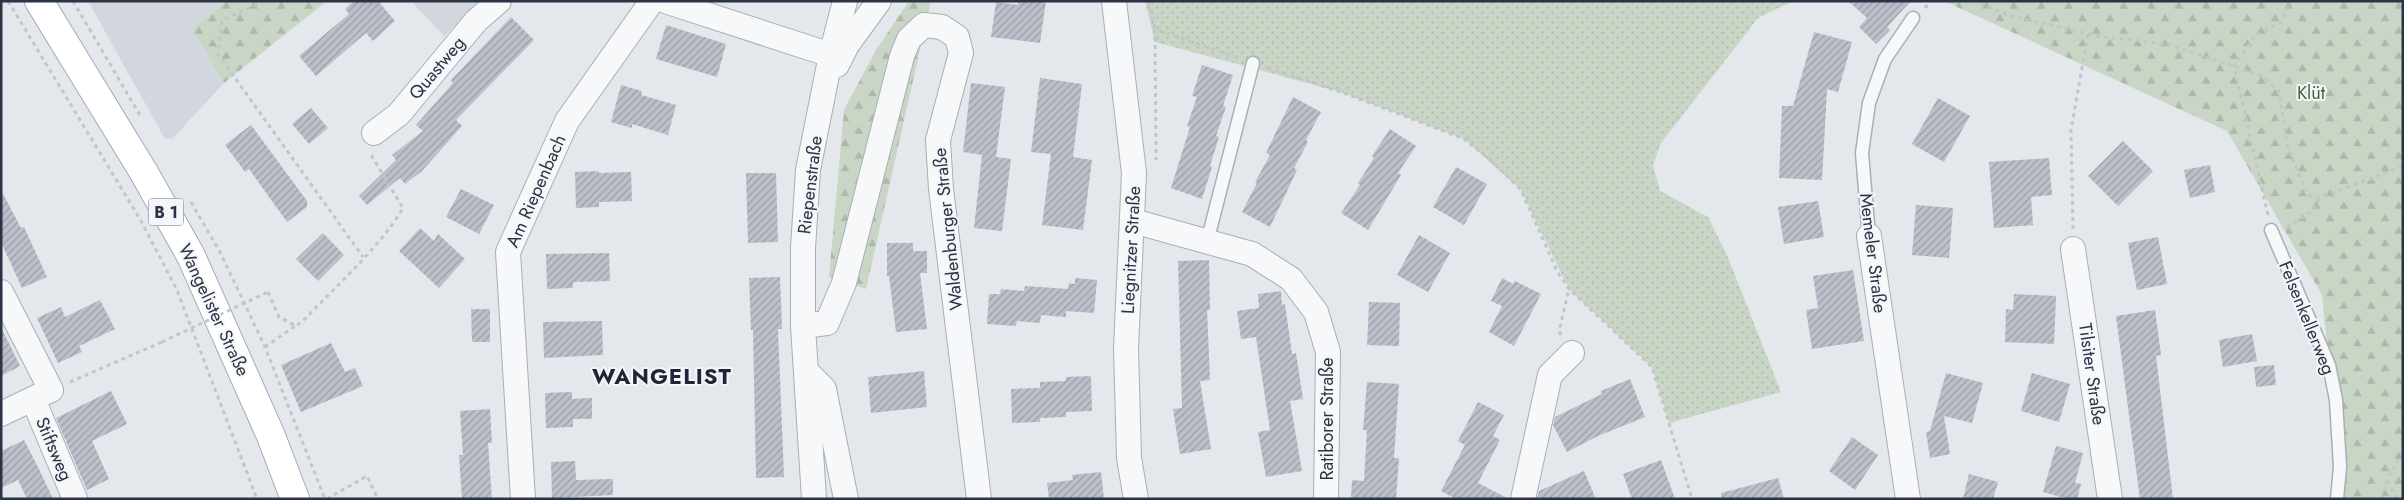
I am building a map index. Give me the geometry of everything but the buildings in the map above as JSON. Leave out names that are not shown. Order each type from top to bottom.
[{"type":"main road","name":"Wangelister Straße","points":[[38,1],[143,171],[191,256],[270,436],[294,499]]},
{"type":"street","name":"Quastweg","points":[[374,133],[399,114],[476,21],[499,1]]},
{"type":"street","name":"Am Riepenbach","points":[[523,499],[508,252],[567,121],[652,1]]},
{"type":"street","points":[[665,1],[831,55]]},
{"type":"street","name":"Riepenstraße","points":[[814,499],[804,326],[803,248],[808,170],[831,55],[845,1]]},
{"type":"street","points":[[824,88],[847,45],[879,1]]},
{"type":"street","name":"Liegnitzer Straße","points":[[1114,1],[1134,173],[1126,348],[1129,458],[1136,499]]},
{"type":"street","name":"Waldenburger Straße","points":[[804,326],[827,323],[844,283],[896,76],[909,39],[924,26],[942,27],[957,37],[961,53],[938,140],[941,189],[979,499]]},
{"type":"street","name":"Ratiborer Straße","points":[[1133,220],[1252,254],[1291,279],[1316,312],[1328,352],[1326,499]]},
{"type":"street","name":"Memeler Straße","points":[[1869,236],[1908,499]]},
{"type":"street","name":"Tilsiter Straße","points":[[2073,249],[2110,499]]},
{"type":"street","name":"Stiftsweg","points":[[1,292],[35,360],[42,395],[74,499]]},
{"type":"street","points":[[1523,499],[1550,375],[1572,353]]},
{"type":"street","points":[[806,371],[824,389],[846,499]]},
{"type":"street","points":[[1,414],[42,395]]},
{"type":"lane","name":"Memeler Straße","points":[[1869,236],[1862,153],[1869,103],[1885,59],[1913,18]]},
{"type":"lane","points":[[1207,242],[1253,63]]},
{"type":"lane","name":"Felsenkellerweg","points":[[2271,230],[2329,365],[2336,400],[2340,467],[2337,499]]},
{"type":"path","points":[[8,1],[140,219],[177,290],[257,499]]},
{"type":"path","points":[[265,1],[222,20],[218,54],[363,257]]},
{"type":"path","points":[[1973,1],[2008,15],[2088,34],[2167,44],[2262,76],[2278,91],[2288,149],[2308,195],[2319,198],[2403,166]]},
{"type":"path","points":[[2291,1],[2281,22],[2254,36],[2234,66],[2271,230],[2287,226],[2314,210],[2319,198]]},
{"type":"path","points":[[1155,29],[1156,167]]},
{"type":"path","points":[[2073,249],[2071,130],[2088,34]]},
{"type":"path","points":[[1344,93],[1464,139],[1493,162],[1521,190],[1557,271],[1569,289],[1652,367],[1692,499]]},
{"type":"path","points":[[374,133],[370,154],[403,208],[363,257],[306,318],[265,347],[326,499],[367,476],[378,499]]},
{"type":"path","points":[[1569,289],[1559,332],[1572,353]]},
{"type":"path","points":[[42,395],[162,342],[268,292],[279,316],[296,326]]},
{"type":"path","points":[[2382,499],[2387,480],[2403,451]]},
{"type":"path","points":[[2387,480],[2397,499]]},
{"type":"shaded area","points":[[88,1],[226,1],[192,29],[224,83],[173,138],[165,139]]},
{"type":"shaded area","points":[[411,1],[482,1],[444,36]]},
{"type":"green space","points":[[226,1],[327,1],[224,83],[192,29]]},
{"type":"green space","points":[[909,1],[931,1],[866,289],[829,277],[844,110],[876,50]]},
{"type":"green space","points":[[1145,1],[1793,1],[1758,18],[1661,143],[1653,165],[1660,191],[1708,217],[1727,255],[1781,392],[1669,423],[1652,367],[1569,289],[1521,190],[1464,139],[1344,93],[1155,42]]},
{"type":"green space","name":"Klüt","points":[[1944,1],[2403,1],[2403,499],[2335,499],[2338,450],[2322,295],[2227,131]]},
{"type":"district","name":"WANGELIST","points":[[662,376]]}]
